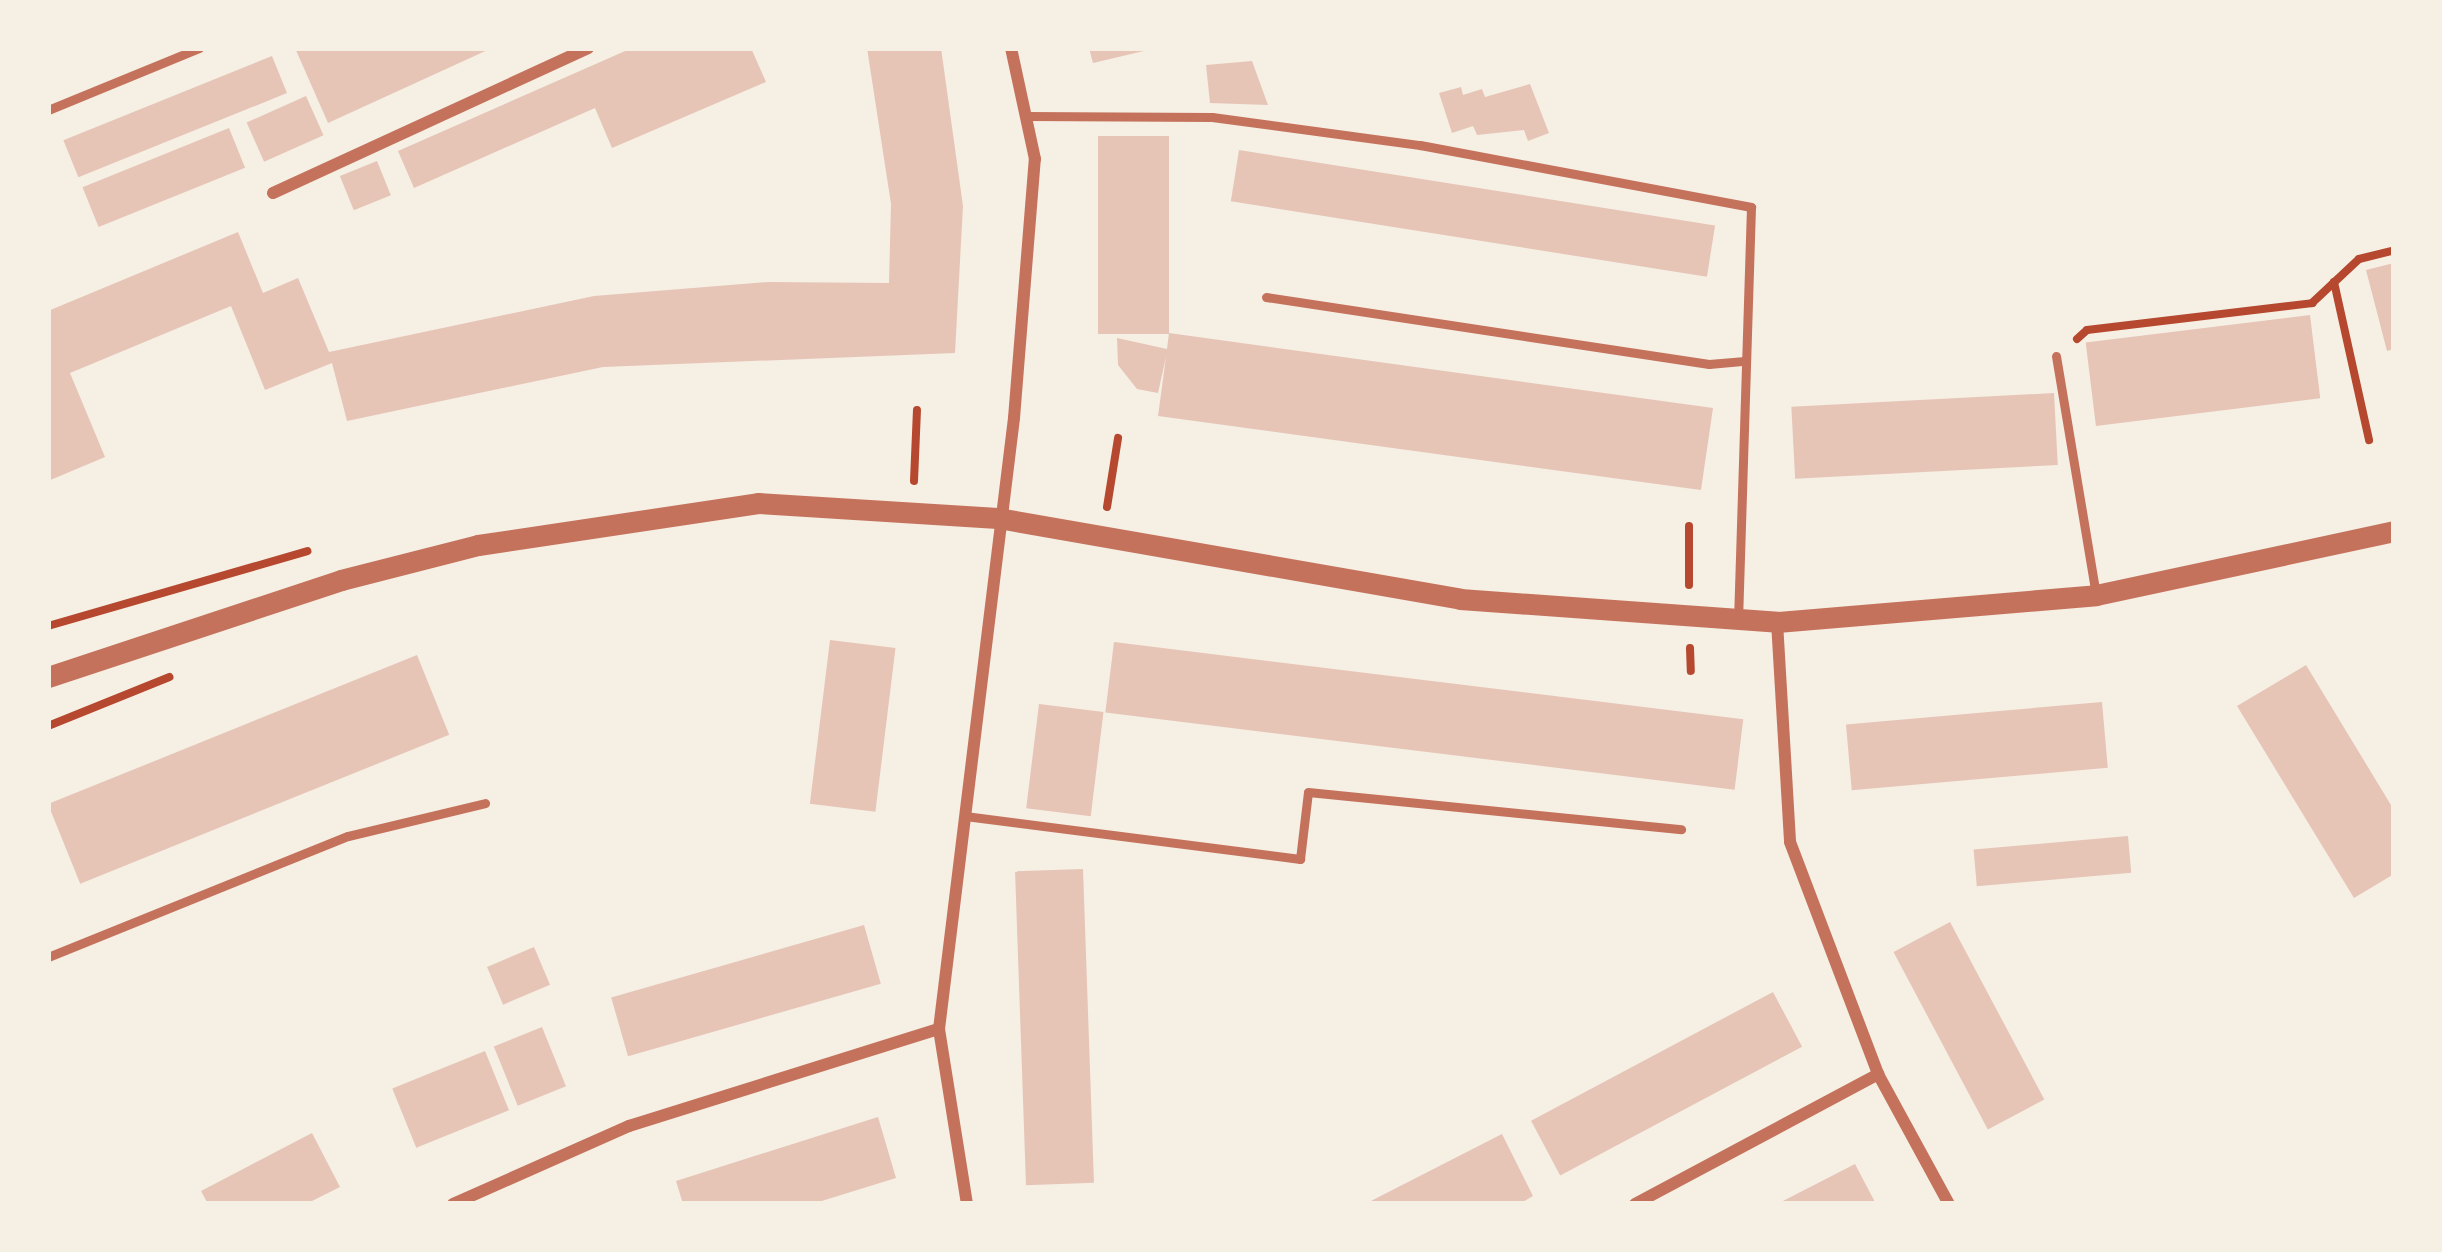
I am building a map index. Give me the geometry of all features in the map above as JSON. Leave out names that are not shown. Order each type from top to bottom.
[{"type":"street","points":[[273,194],[588,48]]},
{"type":"street","points":[[967,1204],[939,1028],[1035,160],[1011,48]]},
{"type":"street","points":[[48,677],[341,580],[565,528],[758,503],[998,518],[1460,599],[1777,622],[2096,596],[2394,531]]},
{"type":"street","points":[[1777,622],[1790,842],[1827,957],[1878,1074],[1949,1204]]},
{"type":"street","points":[[453,1204],[628,1126],[939,1028]]},
{"type":"street","points":[[1635,1204],[1878,1074]]},
{"type":"lane","points":[[48,110],[199,48]]},
{"type":"lane","points":[[1026,116],[1211,117],[1420,145],[1750,207],[1738,621]]},
{"type":"lane","points":[[1266,297],[1708,364],[1742,361]]},
{"type":"lane","points":[[2056,356],[2096,596]]},
{"type":"lane","points":[[965,816],[1300,859],[1308,792],[1681,829]]},
{"type":"lane","points":[[48,957],[348,836],[485,803]]},
{"type":"path","points":[[2056,356],[2087,330],[2312,303],[2360,259],[2394,250]]},
{"type":"path","points":[[2334,282],[2369,440]]},
{"type":"path","points":[[48,726],[186,670]]},
{"type":"building","points":[[295,48],[492,48],[328,123]]},
{"type":"building","points":[[632,48],[751,48],[766,82],[612,148],[595,108],[414,188],[398,151]]},
{"type":"building","points":[[867,48],[941,48],[963,206],[955,353],[603,367],[347,421],[332,363],[265,390],[231,306],[70,373],[105,457],[48,481],[48,311],[238,232],[263,293],[298,278],[329,352],[594,296],[768,282],[889,283],[891,204]]},
{"type":"building","points":[[1089,48],[1147,48],[1148,50],[1093,63]]},
{"type":"building","points":[[272,56],[287,93],[78,177],[63,140]]},
{"type":"building","points":[[1252,61],[1268,105],[1210,103],[1206,65]]},
{"type":"building","points":[[1530,84],[1549,133],[1528,141],[1524,130],[1477,135],[1473,126],[1452,133],[1439,93],[1461,87],[1463,95],[1482,89],[1485,97]]},
{"type":"building","points":[[306,96],[323,135],[264,162],[247,122]]},
{"type":"building","points":[[229,128],[245,168],[99,227],[83,187]]},
{"type":"building","points":[[1098,136],[1169,136],[1169,334],[1098,334]]},
{"type":"building","points":[[1239,150],[1715,225],[1707,277],[1231,201]]},
{"type":"building","points":[[377,161],[391,195],[354,210],[340,176]]},
{"type":"building","points":[[2394,263],[2394,349],[2387,351],[2366,270]]},
{"type":"building","points":[[2310,315],[2320,398],[2096,426],[2086,343]]},
{"type":"building","points":[[1169,333],[1713,408],[1701,490],[1158,416],[1166,357],[1158,393],[1137,389],[1118,365],[1117,338],[1167,349]]},
{"type":"building","points":[[2054,393],[2058,465],[1795,479],[1791,407]]},
{"type":"building","points":[[830,640],[896,648],[875,812],[810,804]]},
{"type":"building","points":[[1114,642],[1743,719],[1735,790],[1105,712]]},
{"type":"building","points":[[417,655],[449,735],[80,884],[48,804]]},
{"type":"building","points":[[2306,665],[2394,810],[2394,874],[2354,898],[2237,706]]},
{"type":"building","points":[[2102,702],[2108,768],[1852,790],[1846,724]]},
{"type":"building","points":[[1039,704],[1104,712],[1091,816],[1026,808]]},
{"type":"building","points":[[2128,836],[2131,873],[1977,886],[1974,850]]},
{"type":"building","points":[[1083,869],[1094,1183],[1026,1185],[1015,871]]},
{"type":"building","points":[[1950,922],[2044,1099],[1988,1130],[1893,952]]},
{"type":"building","points":[[864,925],[881,984],[628,1056],[611,997]]},
{"type":"building","points":[[534,947],[550,985],[503,1005],[487,967]]},
{"type":"building","points":[[1773,992],[1802,1047],[1560,1175],[1531,1121]]},
{"type":"building","points":[[542,1027],[566,1086],[518,1106],[494,1046]]},
{"type":"building","points":[[485,1051],[509,1110],[416,1148],[392,1088]]},
{"type":"building","points":[[878,1117],[896,1178],[812,1204],[683,1204],[676,1181]]},
{"type":"building","points":[[312,1133],[340,1187],[306,1204],[208,1204],[201,1191]]},
{"type":"building","points":[[1502,1134],[1533,1196],[1519,1204],[1365,1204]]},
{"type":"building","points":[[1855,1164],[1876,1204],[1777,1204],[1818,1183]]}]
